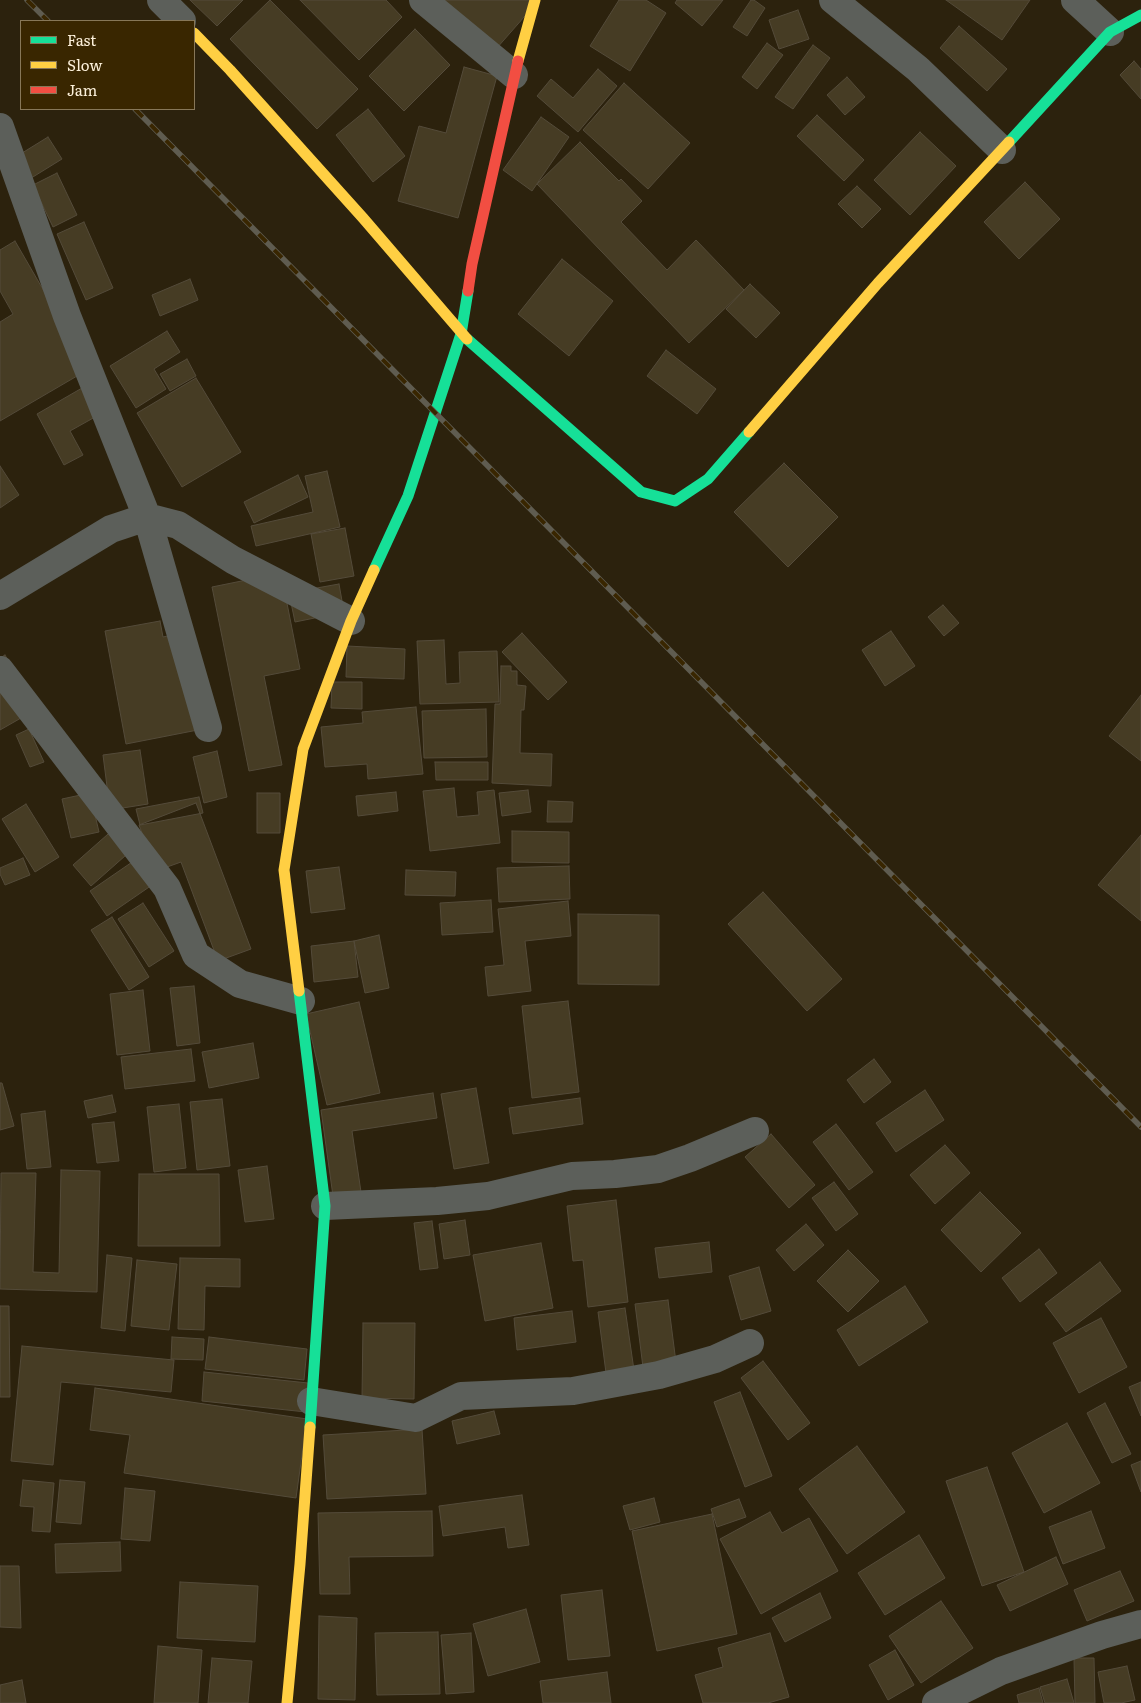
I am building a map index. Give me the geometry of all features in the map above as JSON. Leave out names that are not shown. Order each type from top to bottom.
[{"type":"street","points":[[161,0],[181,20]]},
{"type":"street","points":[[423,0],[514,75]]},
{"type":"street","points":[[287,1703],[300,1564],[325,1206],[284,870],[303,749],[351,621],[408,496],[461,334],[472,264],[514,75],[534,0]]},
{"type":"street","points":[[833,0],[918,69],[1002,150]]},
{"type":"street","points":[[1075,0],[1110,32]]},
{"type":"street","points":[[195,35],[230,70],[363,218],[461,334],[642,492],[675,501],[708,479],[878,283],[1110,32],[1141,15]]},
{"type":"street","points":[[0,127],[67,316],[147,516],[208,728]]},
{"type":"street","points":[[0,596],[111,529],[147,516],[178,525],[233,560],[351,621]]},
{"type":"street","points":[[0,670],[167,888],[196,955],[240,984],[301,1002]]},
{"type":"street","points":[[325,1206],[436,1201],[488,1196],[572,1176],[658,1169],[755,1131]]},
{"type":"street","points":[[311,1401],[416,1418],[461,1396],[573,1391],[659,1375],[715,1359],[750,1343]]},
{"type":"street","points":[[936,1703],[1001,1671],[1102,1635],[1141,1624]]},
{"type":"building","points":[[190,0],[243,0],[217,26]]},
{"type":"building","points":[[270,0],[358,89],[317,129],[230,39]]},
{"type":"building","points":[[300,0],[386,0],[402,17],[359,60]]},
{"type":"building","points":[[440,0],[539,0],[496,49]]},
{"type":"building","points":[[619,0],[646,0],[666,13],[630,71],[590,46]]},
{"type":"building","points":[[677,0],[723,0],[702,26],[675,3]]},
{"type":"building","points":[[751,0],[765,8],[747,36],[733,27]]},
{"type":"building","points":[[946,0],[1030,0],[1002,40]]},
{"type":"building","points":[[798,10],[809,39],[779,49],[769,20]]},
{"type":"building","points":[[959,26],[1007,69],[987,91],[940,48]]},
{"type":"building","points":[[415,29],[450,65],[404,111],[369,76]]},
{"type":"building","points":[[767,43],[783,55],[757,89],[742,77]]},
{"type":"building","points":[[813,45],[830,58],[793,109],[775,97]]},
{"type":"building","points":[[1134,61],[1141,69],[1141,99],[1120,75]]},
{"type":"building","points":[[464,67],[497,76],[458,218],[398,201],[419,126],[446,133]]},
{"type":"building","points":[[598,69],[617,86],[578,132],[537,96],[551,79],[573,98]]},
{"type":"building","points":[[847,77],[865,97],[845,115],[827,95]]},
{"type":"building","points":[[624,83],[690,143],[648,189],[583,130]]},
{"type":"building","points":[[368,109],[405,156],[373,182],[336,135]]},
{"type":"building","points":[[817,115],[864,160],[844,181],[797,136]]},
{"type":"building","points":[[541,117],[569,137],[532,191],[503,170]]},
{"type":"building","points":[[920,132],[956,166],[910,215],[874,180]]},
{"type":"building","points":[[48,137],[62,159],[28,180],[14,158]]},
{"type":"building","points":[[580,142],[642,201],[621,222],[667,270],[696,240],[744,290],[689,343],[537,184]]},
{"type":"building","points":[[57,173],[77,215],[53,227],[33,185]]},
{"type":"building","points":[[1025,182],[1060,219],[1019,259],[984,222]]},
{"type":"building","points":[[857,186],[881,209],[862,228],[838,204]]},
{"type":"building","points":[[84,222],[113,288],[86,300],[57,234]]},
{"type":"building","points":[[15,241],[89,369],[0,421],[0,322],[13,314],[0,291],[0,250]]},
{"type":"building","points":[[562,259],[613,301],[569,356],[518,314]]},
{"type":"building","points":[[190,279],[198,300],[160,316],[152,295]]},
{"type":"building","points":[[750,284],[780,313],[756,338],[726,309]]},
{"type":"building","points":[[167,331],[180,352],[154,369],[166,389],[136,408],[110,366]]},
{"type":"building","points":[[666,350],[716,389],[697,414],[647,376]]},
{"type":"building","points":[[187,359],[196,376],[170,391],[160,374]]},
{"type":"building","points":[[196,378],[241,452],[182,487],[137,413]]},
{"type":"building","points":[[89,384],[104,412],[70,431],[83,455],[64,465],[37,414]]},
{"type":"building","points":[[784,463],[838,517],[788,567],[734,512]]},
{"type":"building","points":[[0,466],[19,495],[0,508]]},
{"type":"building","points":[[327,471],[340,527],[256,546],[251,526],[313,512],[305,476]]},
{"type":"building","points":[[298,475],[308,497],[254,523],[244,502]]},
{"type":"building","points":[[345,528],[354,576],[320,582],[311,534]]},
{"type":"building","points":[[281,573],[300,669],[264,676],[282,765],[249,771],[212,587]]},
{"type":"building","points":[[339,584],[344,612],[295,622],[289,593]]},
{"type":"building","points":[[943,605],[959,623],[944,636],[928,617]]},
{"type":"building","points":[[160,621],[163,637],[190,631],[208,728],[126,744],[105,631]]},
{"type":"building","points":[[891,631],[915,666],[885,686],[862,650]]},
{"type":"building","points":[[522,633],[567,682],[548,700],[502,652]]},
{"type":"building","points":[[444,640],[446,684],[460,683],[459,652],[497,651],[499,702],[420,704],[417,641]]},
{"type":"building","points":[[347,646],[405,649],[404,679],[346,677]]},
{"type":"building","points":[[5,655],[35,710],[0,730],[0,658]]},
{"type":"building","points":[[501,666],[511,666],[511,671],[517,671],[517,685],[526,686],[524,710],[521,710],[520,753],[552,754],[551,786],[492,783],[495,704],[500,704]]},
{"type":"building","points":[[332,682],[362,682],[362,709],[331,708]]},
{"type":"building","points":[[1141,695],[1141,761],[1109,736]]},
{"type":"building","points":[[416,707],[423,774],[368,779],[367,764],[325,767],[321,727],[363,723],[362,712]]},
{"type":"building","points":[[486,709],[487,757],[424,758],[422,711]]},
{"type":"building","points":[[29,729],[44,762],[30,767],[16,735]]},
{"type":"building","points":[[140,750],[148,804],[110,810],[103,755]]},
{"type":"building","points":[[217,751],[227,797],[204,803],[193,757]]},
{"type":"building","points":[[435,762],[488,762],[488,780],[436,780]]},
{"type":"building","points":[[454,788],[457,817],[479,815],[477,792],[494,790],[500,843],[430,851],[423,791]]},
{"type":"building","points":[[528,790],[531,812],[502,816],[499,793]]},
{"type":"building","points":[[396,792],[398,811],[358,816],[356,796]]},
{"type":"building","points":[[90,793],[99,832],[71,838],[62,799]]},
{"type":"building","points":[[257,793],[280,793],[280,833],[257,833]]},
{"type":"building","points":[[199,797],[203,813],[140,825],[136,809]]},
{"type":"building","points":[[548,801],[573,802],[572,822],[547,822]]},
{"type":"building","points":[[196,803],[251,949],[218,961],[181,862],[156,871],[139,825]]},
{"type":"building","points":[[26,804],[59,857],[35,872],[2,819]]},
{"type":"building","points":[[116,827],[134,848],[91,886],[73,865]]},
{"type":"building","points":[[512,831],[569,832],[569,863],[512,862]]},
{"type":"building","points":[[1141,835],[1141,921],[1098,885]]},
{"type":"building","points":[[23,858],[30,875],[5,885],[0,874],[0,868]]},
{"type":"building","points":[[138,858],[155,883],[107,916],[90,891]]},
{"type":"building","points":[[569,866],[570,899],[499,902],[497,868]]},
{"type":"building","points":[[339,867],[345,909],[311,913],[306,871]]},
{"type":"building","points":[[406,870],[456,872],[455,896],[405,895]]},
{"type":"building","points":[[763,892],[842,979],[807,1011],[728,924]]},
{"type":"building","points":[[491,900],[493,932],[442,935],[440,903]]},
{"type":"building","points":[[568,901],[571,936],[525,941],[531,991],[488,996],[485,967],[504,965],[498,909]]},
{"type":"building","points":[[143,903],[174,951],[149,967],[118,919]]},
{"type":"building","points":[[578,914],[659,915],[659,985],[578,984]]},
{"type":"building","points":[[112,917],[149,977],[129,990],[91,930]]},
{"type":"building","points":[[379,935],[389,988],[365,993],[354,941]]},
{"type":"building","points":[[354,941],[358,977],[314,982],[311,946]]},
{"type":"building","points":[[194,986],[200,1043],[177,1046],[170,988]]},
{"type":"building","points":[[143,990],[150,1051],[117,1055],[110,994]]},
{"type":"building","points":[[568,1001],[579,1092],[532,1098],[522,1006]]},
{"type":"building","points":[[359,1002],[380,1093],[327,1105],[306,1014]]},
{"type":"building","points":[[253,1043],[259,1078],[209,1088],[202,1052]]},
{"type":"building","points":[[191,1049],[195,1081],[125,1089],[121,1057]]},
{"type":"building","points":[[874,1059],[891,1082],[864,1103],[847,1080]]},
{"type":"building","points":[[0,1083],[2,1083],[14,1126],[0,1130]]},
{"type":"building","points":[[476,1088],[489,1163],[454,1169],[441,1094]]},
{"type":"building","points":[[925,1090],[944,1120],[896,1152],[876,1123]]},
{"type":"building","points":[[433,1093],[437,1118],[352,1131],[361,1192],[333,1196],[321,1110]]},
{"type":"building","points":[[112,1095],[116,1112],[88,1118],[84,1101]]},
{"type":"building","points":[[580,1098],[583,1124],[513,1134],[509,1108]]},
{"type":"building","points":[[222,1099],[230,1166],[197,1170],[190,1102]]},
{"type":"building","points":[[179,1104],[186,1168],[154,1172],[147,1107]]},
{"type":"building","points":[[45,1111],[51,1167],[27,1169],[21,1114]]},
{"type":"building","points":[[114,1122],[119,1161],[97,1163],[92,1124]]},
{"type":"building","points":[[836,1124],[873,1172],[849,1190],[813,1142]]},
{"type":"building","points":[[771,1134],[815,1185],[789,1208],[745,1157]]},
{"type":"building","points":[[945,1145],[970,1173],[935,1204],[910,1175]]},
{"type":"building","points":[[267,1166],[274,1219],[245,1222],[238,1170]]},
{"type":"building","points":[[61,1170],[100,1171],[97,1292],[0,1289],[1,1173],[36,1173],[33,1272],[59,1273]]},
{"type":"building","points":[[139,1174],[219,1174],[220,1246],[138,1246]]},
{"type":"building","points":[[834,1182],[858,1214],[836,1231],[812,1198]]},
{"type":"building","points":[[980,1192],[1021,1233],[981,1272],[941,1230]]},
{"type":"building","points":[[616,1200],[628,1302],[588,1307],[583,1260],[573,1261],[567,1206]]},
{"type":"building","points":[[465,1220],[470,1255],[444,1259],[439,1224]]},
{"type":"building","points":[[432,1221],[438,1268],[420,1270],[414,1223]]},
{"type":"building","points":[[806,1224],[824,1245],[794,1271],[776,1250]]},
{"type":"building","points":[[709,1242],[712,1272],[659,1278],[655,1248]]},
{"type":"building","points":[[541,1243],[553,1308],[485,1321],[473,1255]]},
{"type":"building","points":[[1039,1249],[1057,1273],[1020,1302],[1002,1278]]},
{"type":"building","points":[[848,1250],[879,1281],[848,1312],[817,1281]]},
{"type":"building","points":[[107,1255],[132,1258],[125,1331],[101,1328]]},
{"type":"building","points":[[180,1258],[240,1259],[240,1287],[205,1286],[204,1330],[178,1329]]},
{"type":"building","points":[[137,1260],[177,1264],[169,1330],[131,1326]]},
{"type":"building","points":[[1100,1262],[1121,1291],[1066,1332],[1045,1304]]},
{"type":"building","points":[[759,1267],[771,1311],[741,1320],[729,1276]]},
{"type":"building","points":[[905,1286],[928,1322],[859,1366],[837,1330]]},
{"type":"building","points":[[668,1300],[678,1378],[645,1383],[635,1304]]},
{"type":"building","points":[[0,1306],[9,1306],[10,1397],[0,1397]]},
{"type":"building","points":[[625,1308],[636,1384],[608,1388],[598,1312]]},
{"type":"building","points":[[572,1311],[576,1342],[517,1350],[514,1318]]},
{"type":"building","points":[[1101,1318],[1127,1367],[1079,1393],[1053,1343]]},
{"type":"building","points":[[363,1323],[415,1323],[414,1399],[362,1398]]},
{"type":"building","points":[[172,1337],[204,1339],[203,1360],[171,1359]]},
{"type":"building","points":[[209,1337],[307,1349],[304,1380],[205,1369]]},
{"type":"building","points":[[22,1346],[174,1360],[171,1392],[61,1382],[53,1465],[11,1461]]},
{"type":"building","points":[[763,1361],[810,1423],[788,1440],[741,1378]]},
{"type":"building","points":[[204,1372],[308,1383],[306,1412],[202,1401]]},
{"type":"building","points":[[1141,1382],[1141,1416],[1129,1387]]},
{"type":"building","points":[[95,1388],[307,1419],[296,1498],[124,1473],[130,1435],[90,1430]]},
{"type":"building","points":[[740,1392],[772,1476],[745,1487],[714,1402]]},
{"type":"building","points":[[1105,1403],[1131,1454],[1112,1463],[1087,1413]]},
{"type":"building","points":[[494,1411],[500,1434],[457,1444],[452,1421]]},
{"type":"building","points":[[1067,1423],[1100,1483],[1044,1513],[1012,1453]]},
{"type":"building","points":[[422,1429],[426,1494],[327,1499],[323,1435]]},
{"type":"building","points":[[857,1446],[905,1512],[847,1554],[799,1489]]},
{"type":"building","points":[[1141,1461],[1141,1492],[1131,1465]]},
{"type":"building","points":[[987,1467],[1024,1572],[982,1586],[946,1481]]},
{"type":"building","points":[[23,1480],[54,1483],[50,1532],[32,1531],[34,1507],[20,1506]]},
{"type":"building","points":[[60,1480],[85,1482],[81,1524],[56,1522]]},
{"type":"building","points":[[125,1488],[155,1491],[150,1541],[121,1539]]},
{"type":"building","points":[[522,1495],[529,1545],[508,1548],[505,1527],[443,1536],[439,1506]]},
{"type":"building","points":[[654,1498],[660,1522],[630,1530],[623,1506]]},
{"type":"building","points":[[739,1499],[746,1517],[717,1527],[711,1509]]},
{"type":"building","points":[[432,1511],[433,1556],[349,1557],[350,1594],[320,1594],[318,1513]]},
{"type":"building","points":[[1091,1511],[1105,1548],[1063,1564],[1049,1527]]},
{"type":"building","points":[[770,1512],[782,1533],[809,1518],[838,1571],[761,1614],[720,1539]]},
{"type":"building","points":[[712,1514],[737,1634],[657,1651],[632,1531]]},
{"type":"building","points":[[919,1535],[945,1578],[885,1615],[858,1573]]},
{"type":"building","points":[[120,1542],[121,1571],[56,1573],[55,1544]]},
{"type":"building","points":[[1056,1557],[1068,1584],[1010,1611],[997,1585]]},
{"type":"building","points":[[0,1566],[19,1566],[21,1628],[0,1627]]},
{"type":"building","points":[[1120,1571],[1134,1601],[1087,1621],[1074,1590]]},
{"type":"building","points":[[180,1582],[258,1586],[255,1642],[177,1638]]},
{"type":"building","points":[[602,1590],[610,1656],[568,1660],[561,1595]]},
{"type":"building","points":[[820,1593],[831,1618],[785,1642],[772,1618]]},
{"type":"building","points":[[941,1601],[973,1648],[921,1683],[889,1636]]},
{"type":"building","points":[[526,1609],[540,1662],[488,1676],[473,1624]]},
{"type":"building","points":[[319,1616],[357,1618],[355,1700],[318,1699]]},
{"type":"building","points":[[438,1632],[440,1694],[377,1695],[375,1633]]},
{"type":"building","points":[[471,1633],[474,1692],[446,1694],[441,1635]]},
{"type":"building","points":[[770,1633],[789,1697],[768,1703],[703,1703],[695,1675],[723,1667],[718,1648]]},
{"type":"building","points":[[158,1646],[202,1650],[198,1703],[154,1703]]},
{"type":"building","points":[[895,1650],[914,1685],[888,1700],[869,1665]]},
{"type":"building","points":[[212,1658],[252,1661],[248,1703],[208,1703]]},
{"type":"building","points":[[1074,1658],[1094,1658],[1095,1703],[1075,1703]]},
{"type":"building","points":[[1127,1666],[1135,1700],[1121,1703],[1104,1703],[1098,1672]]},
{"type":"building","points":[[607,1672],[611,1703],[543,1703],[540,1681]]},
{"type":"building","points":[[1067,1679],[1074,1703],[1045,1703],[1040,1687]]},
{"type":"building","points":[[22,1680],[26,1703],[0,1703],[0,1685]]},
{"type":"building","points":[[1039,1688],[1043,1703],[1019,1703],[1017,1695]]},
{"type":"railway","points":[[27,0],[47,20]]},
{"type":"railway","points":[[136,110],[1141,1127]]},
{"type":"traffic: fast","points":[[1009,142],[1110,32],[1141,15]]},
{"type":"traffic: fast","points":[[374,570],[408,496],[461,334],[468,291]]},
{"type":"traffic: fast","points":[[467,339],[641,492],[675,501],[708,479],[749,432]]},
{"type":"traffic: fast","points":[[299,991],[325,1206],[310,1427]]},
{"type":"traffic: slow","points":[[518,61],[535,0]]},
{"type":"traffic: slow","points":[[195,34],[230,70],[363,218],[467,339]]},
{"type":"traffic: slow","points":[[749,432],[878,283],[1009,142]]},
{"type":"traffic: slow","points":[[299,991],[284,870],[303,749],[351,621],[374,570]]},
{"type":"traffic: slow","points":[[287,1703],[310,1427]]},
{"type":"traffic: jam","points":[[468,291],[472,264],[518,61]]}]
